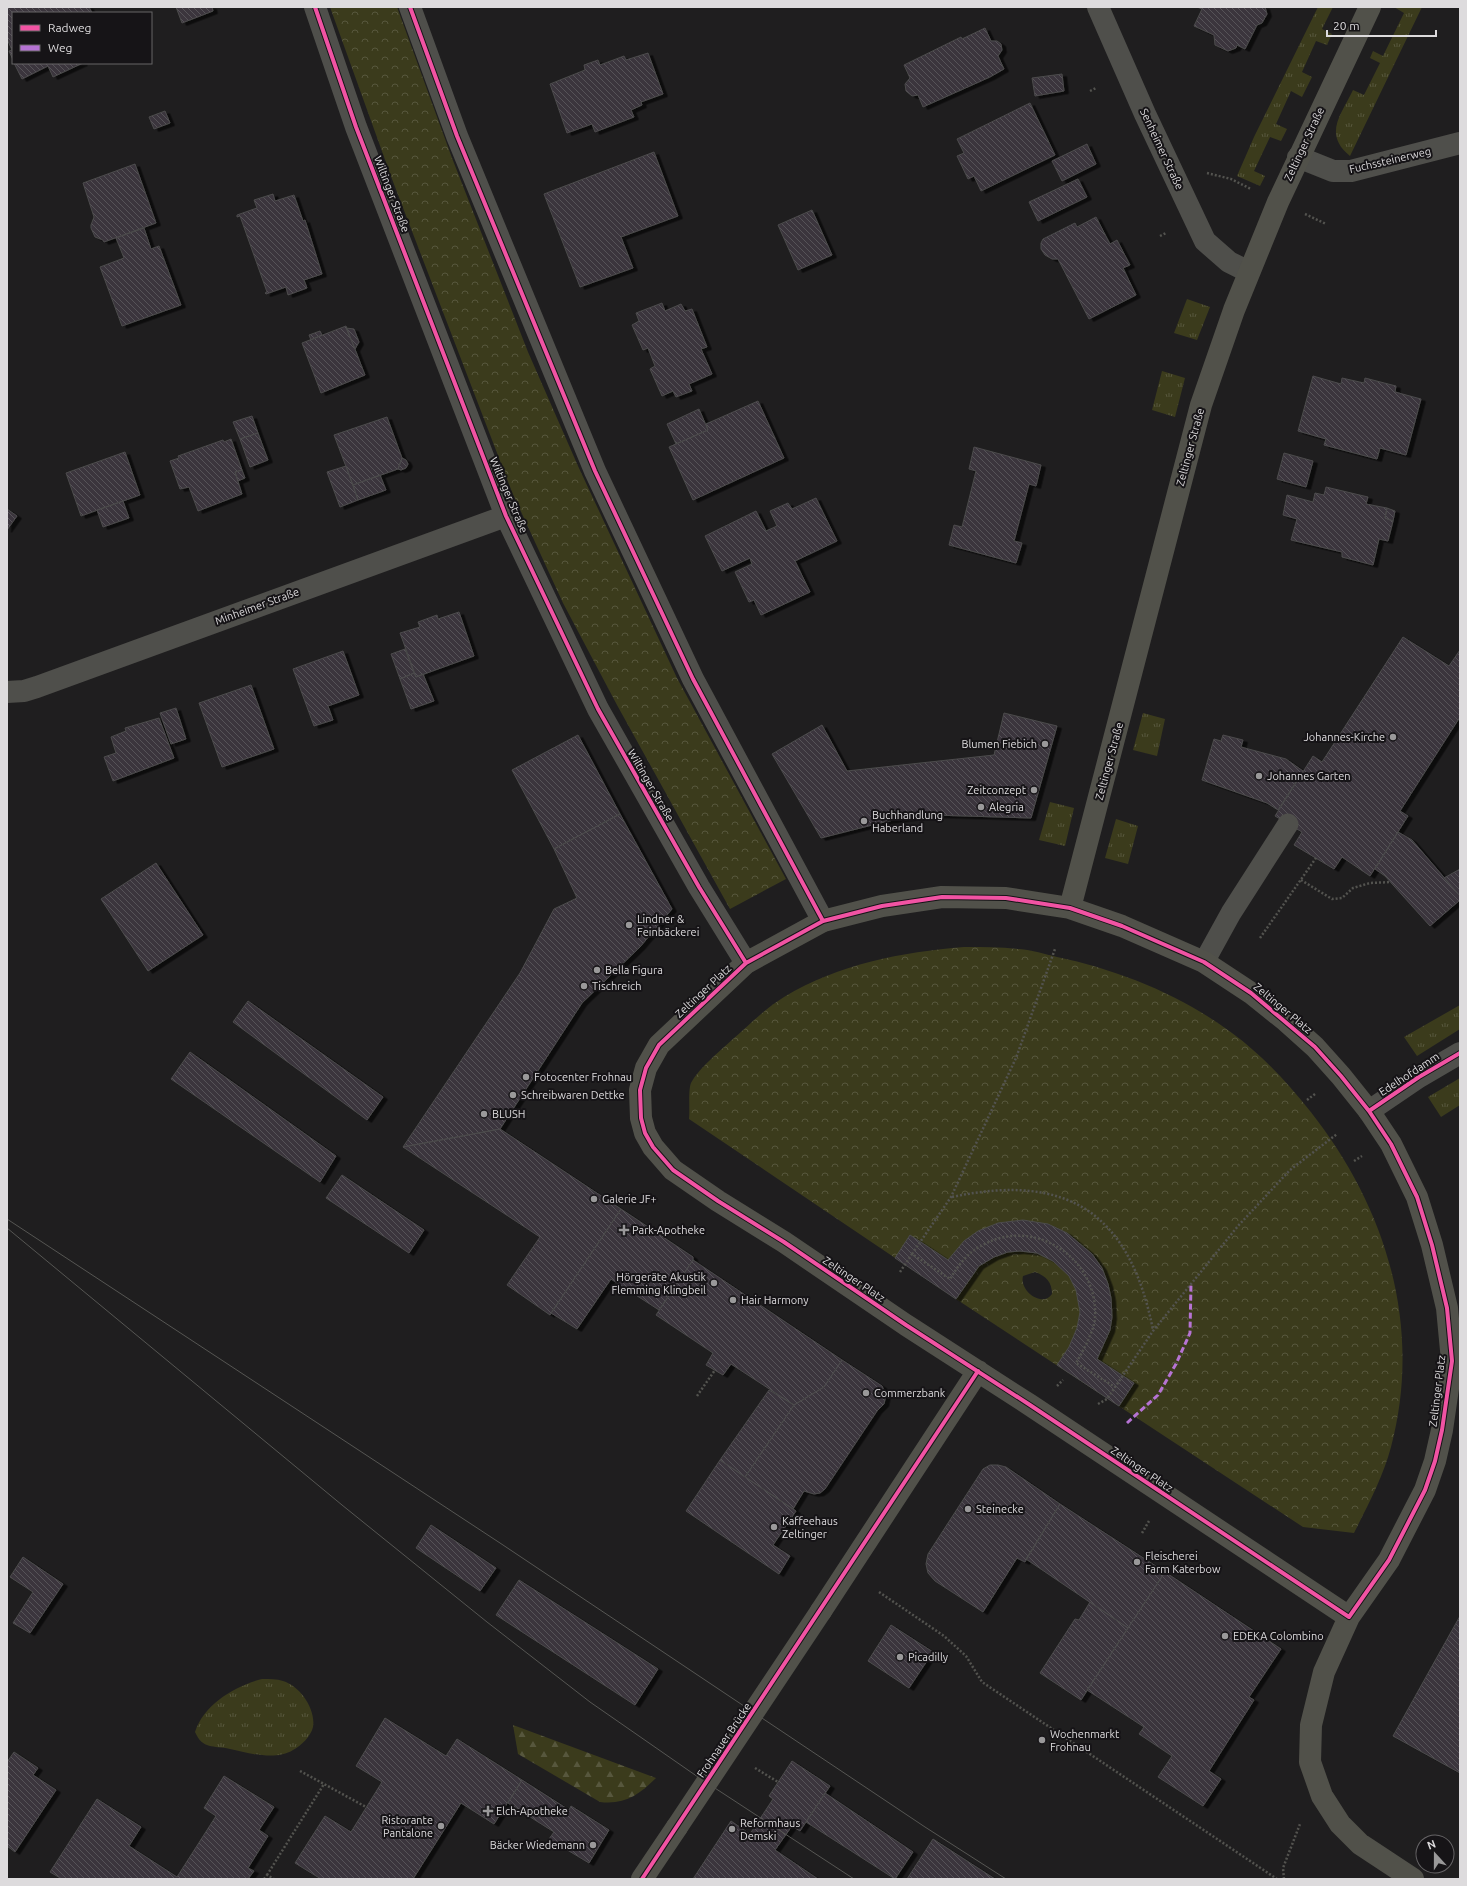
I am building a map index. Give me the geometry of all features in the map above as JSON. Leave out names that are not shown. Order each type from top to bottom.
[{"type":"street","name":"Wiltinger Straße","points":[[315,7],[356,126],[506,516],[598,709],[699,887],[746,963]]},
{"type":"street","points":[[410,7],[458,136],[595,471],[693,678],[823,921]]},
{"type":"street","name":"Senheimer Straße","points":[[1098,7],[1143,109],[1205,241],[1229,262],[1249,272]]},
{"type":"street","name":"Zeltinger Straße","points":[[1070,908],[1200,405],[1249,272],[1298,157],[1370,7]]},
{"type":"street","name":"Fuchssteinerweg","points":[[1298,157],[1333,171],[1351,171],[1460,143]]},
{"type":"street","name":"Minheimer Straße","points":[[7,692],[24,691],[506,516]]},
{"type":"street","name":"Zeltinger Platz","points":[[942,897],[1006,898],[1070,908],[1129,928],[1204,962],[1251,992],[1286,1021],[1314,1047],[1341,1076],[1369,1111],[1391,1144],[1417,1197],[1432,1245],[1448,1308],[1456,1362],[1435,1461],[1425,1490],[1389,1560],[1349,1617],[978,1371],[906,1325],[784,1242],[697,1187],[673,1170],[653,1147],[646,1133],[641,1118],[640,1090],[646,1068],[659,1045],[746,963],[823,921],[882,906],[942,897]]},
{"type":"street","name":"Edelhofdamm","points":[[1369,1111],[1419,1077],[1460,1053]]},
{"type":"street","name":"Frohnauer Brücke","points":[[642,1879],[821,1611],[978,1371]]},
{"type":"street","points":[[1349,1617],[1324,1672],[1311,1725],[1310,1762],[1322,1796],[1340,1824],[1360,1844],[1413,1879]]},
{"type":"lane","points":[[1204,962],[1231,913],[1288,824]]},
{"type":"path","points":[[1090,91],[1096,88]]},
{"type":"path","points":[[1206,172],[1231,179],[1258,192]]},
{"type":"path","points":[[1303,213],[1326,224]]},
{"type":"path","points":[[1160,236],[1166,233]]},
{"type":"path","points":[[1260,938],[1316,858]]},
{"type":"path","points":[[1301,880],[1332,899],[1342,898],[1353,888],[1370,883],[1391,882]]},
{"type":"path","points":[[900,1272],[951,1197],[1016,1058],[1055,948]]},
{"type":"path","points":[[1307,1100],[1316,1093]]},
{"type":"path","points":[[1098,1404],[1107,1399],[1153,1331],[1238,1226],[1290,1170],[1337,1134]]},
{"type":"path","points":[[1354,1161],[1363,1156]]},
{"type":"path","points":[[951,1197],[983,1191],[1016,1190],[1048,1193],[1078,1204],[1099,1218],[1116,1236],[1135,1268],[1147,1299],[1153,1331]]},
{"type":"path","points":[[912,1254],[950,1279],[968,1255],[981,1246],[995,1240],[1011,1236],[1024,1236],[1039,1238],[1058,1246],[1070,1255],[1082,1269],[1089,1283],[1094,1303],[1094,1319],[1083,1352],[1076,1363],[1115,1387]]},
{"type":"path","points":[[697,1396],[715,1370]]},
{"type":"path","points":[[1057,1386],[1063,1380]]},
{"type":"path","points":[[1142,1533],[1149,1520]]},
{"type":"path","points":[[879,1592],[944,1636],[966,1656],[982,1682],[1277,1879]]},
{"type":"path","points":[[755,1768],[778,1782]]},
{"type":"path","points":[[300,1771],[366,1807]]},
{"type":"path","points":[[264,1879],[324,1784]]},
{"type":"path","points":[[1284,1879],[1283,1868],[1300,1824]]},
{"type":"path","points":[[267,1875],[274,1879]]},
{"type":"green space","points":[[330,7],[397,7],[452,158],[528,352],[578,466],[677,678],[786,879],[730,909],[617,705],[563,603],[512,492],[392,179]]},
{"type":"green space","points":[[1318,7],[1333,7],[1322,29],[1332,34],[1327,45],[1316,41],[1302,72],[1312,77],[1302,97],[1291,91],[1276,124],[1287,129],[1281,141],[1270,137],[1254,171],[1265,176],[1260,186],[1237,176],[1254,137]]},
{"type":"green space","points":[[1394,7],[1422,7],[1350,156],[1337,140],[1337,124],[1353,90],[1364,95],[1380,63],[1370,58],[1373,51],[1383,56],[1404,13]]},
{"type":"green space","points":[[1187,299],[1210,307],[1197,340],[1174,333]]},
{"type":"green space","points":[[1162,371],[1185,378],[1175,417],[1152,410]]},
{"type":"green space","points":[[1143,713],[1165,719],[1157,756],[1133,750]]},
{"type":"green space","points":[[1050,802],[1074,808],[1065,846],[1039,840]]},
{"type":"green space","points":[[1116,819],[1138,826],[1128,864],[1105,858]]},
{"type":"green space","points":[[992,947],[1034,951],[1103,969],[1171,996],[1212,1019],[1243,1041],[1264,1060],[1301,1100],[1337,1148],[1359,1187],[1377,1228],[1391,1270],[1399,1313],[1403,1357],[1400,1402],[1388,1458],[1370,1501],[1354,1533],[1303,1527],[956,1299],[689,1119],[690,1086],[695,1077],[716,1054],[777,1001],[805,986],[849,968],[894,956],[941,949]],"holes":[[[1035,1272],[1050,1283],[1052,1294],[1048,1298],[1043,1299],[1033,1296],[1028,1292],[1023,1282],[1023,1276]]]},
{"type":"green space","points":[[1460,1005],[1460,1029],[1417,1056],[1404,1037]]},
{"type":"green space","points":[[1460,1078],[1460,1105],[1441,1117],[1428,1097]]},
{"type":"green space","points":[[262,1679],[283,1681],[295,1688],[306,1699],[312,1713],[313,1727],[305,1740],[296,1748],[286,1753],[270,1756],[209,1746],[201,1742],[195,1732],[205,1713],[231,1691]]},
{"type":"green space","points":[[513,1725],[656,1778],[631,1798],[609,1803],[600,1802],[518,1754]]},
{"type":"building","points":[[7,7],[89,7],[92,12],[12,12],[12,50],[7,39]]},
{"type":"building","points":[[176,7],[212,7],[213,11],[182,23]]},
{"type":"building","points":[[1197,7],[1265,7],[1267,14],[1262,23],[1257,25],[1245,49],[1237,45],[1236,48],[1228,51],[1215,45],[1214,35],[1194,26],[1202,9]]},
{"type":"building","points":[[985,28],[991,41],[997,41],[1001,44],[1002,50],[998,56],[1004,69],[990,77],[923,107],[918,95],[912,96],[906,91],[905,84],[910,78],[904,65],[961,37],[962,39]]},
{"type":"building","points":[[12,50],[12,58],[9,51]]},
{"type":"building","points":[[648,53],[663,94],[641,102],[642,105],[631,110],[634,117],[595,132],[592,124],[567,133],[550,84],[585,70],[584,65],[598,60],[600,65],[624,56],[626,60]]},
{"type":"building","points":[[14,64],[81,64],[53,77],[48,66],[22,79]]},
{"type":"building","points":[[1062,74],[1064,91],[1035,96],[1032,78]]},
{"type":"building","points":[[1030,103],[1055,155],[981,191],[974,176],[968,179],[957,156],[964,153],[957,139]]},
{"type":"building","points":[[165,111],[170,123],[154,129],[149,117]]},
{"type":"building","points":[[1087,144],[1096,164],[1062,181],[1052,161]]},
{"type":"building","points":[[654,152],[678,216],[621,237],[633,268],[580,287],[544,194]]},
{"type":"building","points":[[135,164],[156,223],[104,242],[103,240],[95,237],[91,228],[94,217],[83,183]]},
{"type":"building","points":[[1078,179],[1087,197],[1038,221],[1029,202]]},
{"type":"building","points":[[273,194],[275,201],[294,195],[303,221],[305,220],[322,274],[304,280],[307,288],[288,295],[286,287],[266,294],[265,293],[267,292],[240,216],[237,217],[237,215],[257,208],[254,200]]},
{"type":"building","points":[[812,210],[832,255],[798,270],[778,225]]},
{"type":"building","points":[[1096,217],[1110,244],[1117,240],[1130,265],[1123,268],[1136,295],[1089,319],[1058,259],[1052,259],[1045,255],[1041,249],[1041,243],[1043,239],[1075,223],[1077,227]]},
{"type":"building","points":[[144,228],[151,249],[159,246],[181,305],[122,326],[100,267],[124,258],[116,238]]},
{"type":"building","points":[[662,303],[665,311],[681,304],[685,311],[692,309],[707,347],[701,349],[712,374],[689,384],[692,391],[676,397],[673,391],[662,396],[650,369],[655,366],[648,348],[643,350],[632,325],[639,321],[636,313]]},
{"type":"building","points":[[346,326],[365,375],[321,393],[302,343]]},
{"type":"building","points":[[346,328],[354,329],[359,342],[355,349]]},
{"type":"building","points":[[320,331],[322,335],[311,340],[309,335]]},
{"type":"building","points":[[1313,376],[1341,384],[1342,378],[1364,383],[1365,378],[1396,386],[1395,392],[1421,399],[1406,455],[1380,448],[1377,459],[1324,445],[1326,439],[1298,431]]},
{"type":"building","points":[[758,401],[784,458],[693,500],[669,447],[708,430],[706,424]]},
{"type":"building","points":[[699,409],[708,430],[676,444],[667,424]]},
{"type":"building","points":[[252,416],[258,433],[240,439],[233,422]]},
{"type":"building","points":[[387,417],[402,458],[398,469],[353,485],[334,435]]},
{"type":"building","points":[[258,433],[268,460],[250,467],[240,439]]},
{"type":"building","points":[[231,439],[242,470],[235,472],[242,494],[198,511],[189,487],[180,489],[170,461],[179,458],[178,456],[223,440],[224,442]]},
{"type":"building","points":[[974,447],[1041,465],[1036,486],[1029,484],[1014,541],[1022,543],[1016,563],[949,545],[954,525],[962,527],[976,471],[969,469]]},
{"type":"building","points":[[125,452],[140,495],[81,516],[66,473]]},
{"type":"building","points":[[1284,453],[1313,461],[1306,487],[1277,479]]},
{"type":"building","points":[[402,458],[406,460],[408,464],[406,468],[401,470],[398,469]]},
{"type":"building","points":[[346,466],[358,500],[340,507],[327,472]]},
{"type":"building","points":[[242,470],[245,478],[238,481],[235,472]]},
{"type":"building","points":[[380,475],[386,490],[358,500],[353,485]]},
{"type":"building","points":[[1326,487],[1368,497],[1366,504],[1387,508],[1385,518],[1393,521],[1388,541],[1379,539],[1373,565],[1342,557],[1342,552],[1291,540],[1297,519],[1283,515],[1287,495],[1313,502],[1315,493],[1324,495]]},
{"type":"building","points":[[816,498],[837,541],[795,561],[810,592],[761,615],[754,600],[749,602],[735,572],[752,564],[750,558],[722,571],[705,536],[756,511],[766,531],[777,526],[770,511],[788,503],[792,509]]},
{"type":"building","points":[[123,501],[129,518],[103,527],[97,510]]},
{"type":"building","points":[[1387,508],[1395,511],[1393,521],[1385,518]]},
{"type":"building","points":[[7,509],[17,516],[7,530]]},
{"type":"building","points":[[459,612],[474,656],[416,677],[400,633],[420,627],[418,622],[437,615],[438,619]]},
{"type":"building","name":"Johannes-Kirche","points":[[1403,637],[1449,666],[1460,650],[1460,717],[1400,811],[1408,816],[1370,876],[1342,857],[1334,869],[1294,845],[1302,832],[1275,816],[1313,756],[1322,762]]},
{"type":"building","points":[[405,649],[414,673],[400,679],[391,654]]},
{"type":"building","points":[[343,651],[359,695],[328,706],[333,720],[314,726],[293,669]]},
{"type":"building","points":[[414,673],[416,677],[423,674],[434,701],[411,709],[400,679]]},
{"type":"building","points":[[251,685],[274,749],[222,767],[199,703]]},
{"type":"building","points":[[176,708],[186,739],[171,744],[160,713]]},
{"type":"building","points":[[1004,713],[1057,726],[1031,818],[932,815],[888,821],[821,838],[772,754],[822,725],[847,771],[994,755]]},
{"type":"building","points":[[159,718],[174,758],[113,781],[104,757],[116,753],[111,737],[126,731],[125,728]]},
{"type":"building","points":[[578,735],[620,814],[554,849],[512,770]]},
{"type":"building","points":[[1223,735],[1243,740],[1241,747],[1286,759],[1303,771],[1278,810],[1267,803],[1202,780],[1214,739],[1221,741]]},
{"type":"building","points":[[620,814],[672,909],[640,947],[582,1003],[500,1129],[403,1147],[520,973],[554,909],[577,898],[554,849]]},
{"type":"building","points":[[1398,832],[1412,840],[1460,896],[1460,900],[1430,926],[1385,876],[1375,869]]},
{"type":"building","points":[[156,863],[203,935],[148,971],[101,899]]},
{"type":"building","points":[[1460,869],[1460,896],[1444,878]]},
{"type":"building","points":[[248,1001],[383,1097],[367,1120],[233,1022]]},
{"type":"building","points":[[190,1052],[336,1156],[320,1182],[171,1079]]},
{"type":"building","points":[[500,1129],[621,1209],[550,1315],[507,1285],[540,1237],[403,1147]]},
{"type":"building","points":[[342,1175],[424,1230],[409,1253],[326,1198]]},
{"type":"building","points":[[621,1209],[693,1257],[693,1260],[659,1310],[611,1279],[577,1329],[551,1313]]},
{"type":"building","points":[[1023,1220],[1048,1224],[1067,1233],[1092,1254],[1102,1268],[1111,1298],[1112,1317],[1110,1330],[1097,1359],[1134,1383],[1119,1406],[1057,1365],[1069,1347],[1077,1328],[1080,1312],[1076,1290],[1069,1276],[1053,1261],[1037,1253],[1020,1251],[1008,1252],[994,1257],[979,1266],[956,1299],[895,1258],[910,1235],[948,1260],[964,1241],[978,1231],[998,1223]]},
{"type":"building","points":[[693,1260],[842,1360],[824,1387],[794,1405],[731,1364],[723,1375],[706,1365],[713,1353],[656,1315]]},
{"type":"building","points":[[842,1360],[882,1386],[886,1395],[884,1404],[877,1411],[825,1489],[820,1493],[814,1494],[804,1491],[793,1509],[745,1477],[794,1405],[824,1387]]},
{"type":"building","points":[[769,1390],[794,1405],[745,1477],[720,1460]]},
{"type":"building","points":[[720,1460],[796,1511],[773,1545],[790,1556],[779,1574],[686,1511]]},
{"type":"building","points":[[990,1465],[1006,1467],[1060,1504],[1025,1562],[1017,1558],[983,1612],[935,1581],[928,1573],[926,1564],[928,1554],[983,1469]]},
{"type":"building","points":[[1060,1504],[1165,1572],[1128,1628],[1026,1559]]},
{"type":"building","points":[[431,1525],[496,1568],[480,1591],[416,1548]]},
{"type":"building","points":[[23,1557],[63,1584],[30,1633],[13,1623],[33,1592],[10,1577]]},
{"type":"building","points":[[1165,1572],[1281,1649],[1249,1697],[1254,1700],[1209,1771],[1221,1779],[1203,1806],[1158,1777],[1172,1756],[1139,1734],[1144,1727],[1087,1690]]},
{"type":"building","points":[[519,1580],[658,1669],[635,1705],[496,1615]]},
{"type":"building","points":[[1090,1602],[1128,1628],[1081,1700],[1040,1673],[1075,1619],[1079,1620]]},
{"type":"building","points":[[1460,1616],[1460,1773],[1393,1736]]},
{"type":"building","name":"Picadilly","points":[[891,1625],[933,1652],[909,1688],[868,1661]]},
{"type":"building","points":[[385,1718],[446,1756],[457,1739],[522,1780],[494,1824],[461,1803],[413,1879],[321,1879],[295,1863],[325,1816],[351,1832],[382,1782],[356,1766]]},
{"type":"building","points":[[14,1752],[38,1768],[33,1775],[56,1790],[15,1852],[7,1846],[7,1762]]},
{"type":"building","points":[[792,1761],[830,1786],[800,1831],[792,1826],[775,1850],[818,1879],[693,1879],[731,1821],[750,1834],[773,1799],[769,1796]]},
{"type":"building","points":[[224,1776],[274,1807],[259,1830],[268,1836],[248,1868],[254,1871],[248,1879],[62,1879],[50,1872],[97,1799],[141,1827],[129,1846],[177,1877],[216,1816],[204,1808]]},
{"type":"building","points":[[522,1780],[569,1810],[571,1806],[609,1830],[589,1863],[549,1839],[554,1832],[508,1803]]},
{"type":"building","points":[[825,1793],[913,1852],[895,1879],[806,1822]]},
{"type":"building","points":[[933,1839],[995,1879],[907,1879]]},
{"type":"tram line","points":[[7,1219],[500,1543],[925,1827],[1006,1879]]},
{"type":"tram line","points":[[7,1228],[342,1505],[487,1622],[590,1702],[698,1777],[854,1879]]},
{"type":"marked path","points":[[1127,1423],[1158,1395],[1176,1364],[1190,1333],[1191,1283]]},
{"type":"cycle path","points":[[315,7],[356,127],[506,516],[598,709],[699,887],[746,963]]},
{"type":"cycle path","points":[[410,7],[457,136],[595,471],[693,679],[823,921]]},
{"type":"cycle path","points":[[942,897],[1006,898],[1070,908],[1122,926],[1204,962],[1251,993],[1315,1047],[1369,1111],[1391,1144],[1417,1197],[1432,1245],[1447,1308],[1452,1361],[1442,1430],[1435,1461],[1425,1490],[1389,1560],[1349,1617],[1030,1405],[906,1325],[784,1242],[718,1201],[673,1170],[653,1147],[645,1133],[641,1118],[640,1090],[646,1068],[659,1045],[746,963],[823,921],[882,906],[942,897]]},
{"type":"cycle path","points":[[1369,1111],[1419,1077],[1460,1053]]},
{"type":"cycle path","points":[[642,1879],[978,1371]]},
{"type":"place","name":"Johannes-Kirche","points":[[1393,737]]},
{"type":"place","name":"Blumen Fiebich","points":[[1045,744]]},
{"type":"place","name":"Johannes Garten","points":[[1259,776]]},
{"type":"place","name":"Zeitconzept","points":[[1034,790]]},
{"type":"place","name":"Alegria","points":[[981,807]]},
{"type":"place","name":"Buchhandlung Haberland","points":[[864,821]]},
{"type":"place","name":"Lindner & Feinbäckerei","points":[[629,925]]},
{"type":"place","name":"Bella Figura","points":[[597,970]]},
{"type":"place","name":"Tischreich","points":[[584,986]]},
{"type":"place","name":"Fotocenter Frohnau","points":[[526,1077]]},
{"type":"place","name":"Schreibwaren Dettke","points":[[513,1095]]},
{"type":"place","name":"BLUSH","points":[[484,1114]]},
{"type":"place","name":"Galerie JF+","points":[[594,1199]]},
{"type":"place","name":"Park-Apotheke","points":[[624,1230]]},
{"type":"place","name":"Hörgeräte Akustik Flemming Klingbeil","points":[[714,1283]]},
{"type":"place","name":"Hair Harmony","points":[[733,1300]]},
{"type":"place","name":"Commerzbank","points":[[866,1393]]},
{"type":"place","name":"Steinecke","points":[[968,1509]]},
{"type":"place","name":"Kaffeehaus Zeltinger","points":[[774,1527]]},
{"type":"place","name":"Fleischerei Farm Katerbow","points":[[1137,1562]]},
{"type":"place","name":"EDEKA Colombino","points":[[1225,1636]]},
{"type":"place","name":"Picadilly","points":[[900,1657]]},
{"type":"place","name":"Wochenmarkt Frohnau","points":[[1042,1740]]},
{"type":"place","name":"Elch-Apotheke","points":[[488,1811]]},
{"type":"place","name":"Ristorante Pantalone","points":[[441,1826]]},
{"type":"place","name":"Reformhaus Demski","points":[[732,1829]]},
{"type":"place","name":"Bäcker Wiedemann","points":[[593,1845]]}]
